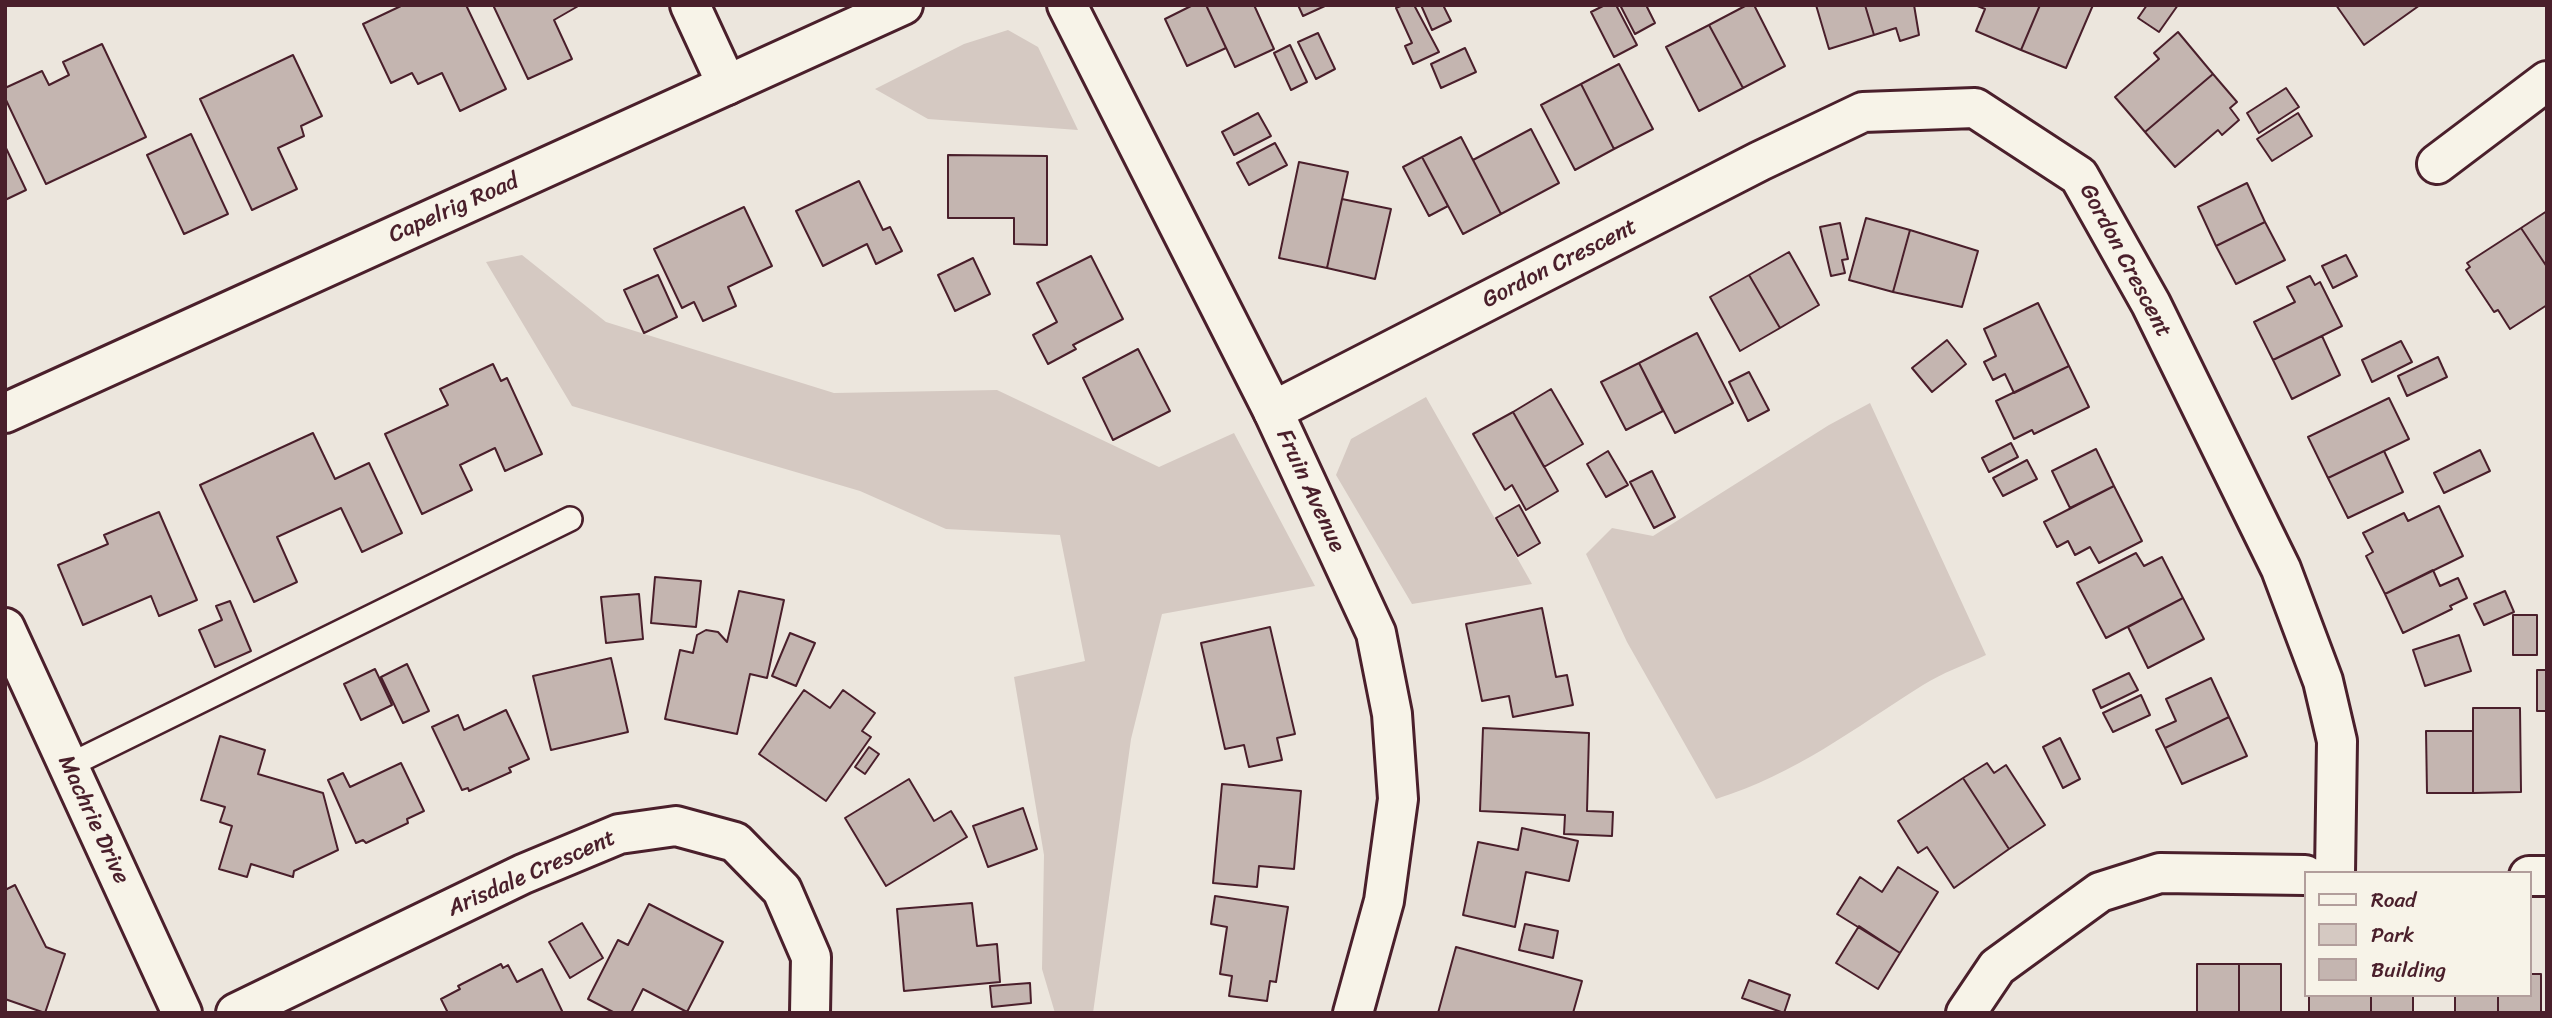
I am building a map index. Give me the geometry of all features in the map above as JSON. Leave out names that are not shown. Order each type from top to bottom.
[{"type":"street","points":[[690,5],[727,85]]},
{"type":"street","name":"Capelrig Road","points":[[5,413],[903,5]]},
{"type":"street","name":"Fruin Avenue","points":[[1067,5],[1273,411],[1376,633],[1392,714],[1398,799],[1384,901],[1353,1013]]},
{"type":"street","points":[[2437,164],[2547,81]]},
{"type":"street","name":"Gordon Crescent","points":[[1273,411],[1863,112],[1975,108],[2079,176],[2151,304],[2281,569],[2323,681],[2337,741],[2335,871]]},
{"type":"street","name":"Machrie Drive","points":[[5,628],[182,1013]]},
{"type":"street","name":"Arisdale Crescent","points":[[236,1013],[523,874],[619,834],[676,826],[735,842],[782,890],[811,957],[810,1013]]},
{"type":"street","points":[[1966,1013],[1997,967],[2101,892],[2160,873],[2304,875]]},
{"type":"lane","points":[[68,766],[570,519]]},
{"type":"green space","points":[[1008,30],[1038,47],[1078,130],[928,119],[875,89],[964,44]]},
{"type":"green space","points":[[522,255],[606,322],[834,393],[997,390],[1159,467],[1234,433],[1315,586],[1162,614],[1131,739],[1093,1013],[1055,1013],[1042,969],[1044,855],[1014,677],[1085,661],[1060,535],[946,529],[860,491],[572,406],[486,262]]},
{"type":"green space","points":[[1426,397],[1532,584],[1412,604],[1336,475],[1351,439]]},
{"type":"green space","points":[[1870,403],[1986,655],[1930,681],[1798,764],[1745,789],[1716,799],[1627,642],[1586,554],[1612,528],[1653,536],[1829,425]]},
{"type":"building","points":[[403,5],[466,5],[506,89],[460,111],[442,73],[418,84],[412,73],[391,83],[363,24]]},
{"type":"building","points":[[493,5],[580,5],[554,20],[572,59],[528,79]]},
{"type":"building","points":[[1193,5],[1206,5],[1226,48],[1187,66],[1165,19]]},
{"type":"building","points":[[1206,5],[1254,5],[1274,49],[1235,67]]},
{"type":"building","points":[[1298,5],[1327,5],[1303,16]]},
{"type":"building","points":[[1414,5],[1439,52],[1413,64],[1405,46],[1412,43],[1396,8]]},
{"type":"building","points":[[1421,5],[1443,5],[1451,21],[1432,30]]},
{"type":"building","points":[[1605,5],[1616,5],[1637,45],[1614,57],[1591,12]]},
{"type":"building","points":[[1620,5],[1646,5],[1655,23],[1635,34]]},
{"type":"building","points":[[1747,5],[1754,5],[1785,66],[1743,88],[1709,25]]},
{"type":"building","points":[[1816,5],[1865,5],[1874,35],[1829,49]]},
{"type":"building","points":[[1865,5],[1914,5],[1919,35],[1900,41],[1896,28],[1874,35]]},
{"type":"building","points":[[1975,5],[2040,5],[2021,50],[1976,31],[1985,9]]},
{"type":"building","points":[[2040,5],[2093,5],[2066,68],[2021,50]]},
{"type":"building","points":[[2147,5],[2178,5],[2159,32],[2138,18]]},
{"type":"building","points":[[2336,5],[2420,5],[2364,45]]},
{"type":"building","points":[[1709,25],[1743,88],[1699,111],[1666,47]]},
{"type":"building","points":[[2178,32],[2213,74],[2145,132],[2115,97],[2159,59],[2154,53]]},
{"type":"building","points":[[1318,33],[1335,69],[1316,79],[1298,42]]},
{"type":"building","points":[[102,44],[146,137],[46,184],[5,98],[5,88],[42,71],[49,85],[69,75],[63,62]]},
{"type":"building","points":[[1290,45],[1307,82],[1291,90],[1274,53]]},
{"type":"building","points":[[1465,48],[1476,72],[1441,88],[1431,64]]},
{"type":"building","points":[[293,55],[322,116],[301,126],[304,136],[278,148],[297,189],[252,210],[200,99]]},
{"type":"building","points":[[1619,64],[1653,129],[1614,149],[1581,84]]},
{"type":"building","points":[[2213,74],[2237,102],[2230,108],[2239,120],[2222,135],[2218,130],[2175,167],[2145,132]]},
{"type":"building","points":[[1581,84],[1614,149],[1575,170],[1541,105]]},
{"type":"building","points":[[2286,88],[2299,107],[2259,133],[2247,113]]},
{"type":"building","points":[[1258,113],[1271,136],[1234,155],[1222,132]]},
{"type":"building","points":[[2298,113],[2312,136],[2272,161],[2257,139]]},
{"type":"building","points":[[1531,129],[1559,183],[1501,214],[1473,160]]},
{"type":"building","points":[[191,134],[228,214],[184,234],[147,155]]},
{"type":"building","points":[[1461,137],[1501,214],[1463,234],[1422,157]]},
{"type":"building","points":[[1275,143],[1287,165],[1249,185],[1237,163]]},
{"type":"building","points":[[5,146],[26,190],[5,200]]},
{"type":"building","points":[[948,155],[1047,156],[1047,245],[1014,244],[1014,218],[948,218]]},
{"type":"building","points":[[1422,157],[1448,206],[1429,216],[1403,167]]},
{"type":"building","points":[[1299,162],[1348,172],[1327,268],[1279,258]]},
{"type":"building","points":[[859,181],[883,230],[890,227],[902,251],[876,264],[867,244],[823,266],[796,211]]},
{"type":"building","points":[[2247,183],[2265,222],[2216,246],[2198,207]]},
{"type":"building","points":[[1342,199],[1391,209],[1375,279],[1327,268]]},
{"type":"building","points":[[744,207],[772,266],[728,287],[736,306],[703,321],[694,302],[682,308],[654,249]]},
{"type":"building","points":[[2547,211],[2547,267],[2521,228]]},
{"type":"building","points":[[1866,218],[1910,230],[1893,292],[1849,280]]},
{"type":"building","points":[[2265,222],[2285,260],[2236,284],[2216,246]]},
{"type":"building","points":[[1840,223],[1848,259],[1842,260],[1845,273],[1831,276],[1820,227]]},
{"type":"building","points":[[2521,228],[2547,267],[2547,305],[2510,329],[2498,310],[2494,312],[2466,270],[2470,267],[2467,263]]},
{"type":"building","points":[[1910,230],[1978,251],[1962,307],[1893,292]]},
{"type":"building","points":[[1789,252],[1819,305],[1780,328],[1749,275]]},
{"type":"building","points":[[2346,255],[2357,276],[2333,288],[2322,266]]},
{"type":"building","points":[[1091,256],[1123,319],[1073,345],[1076,349],[1048,364],[1033,335],[1057,322],[1037,283]]},
{"type":"building","points":[[973,258],[990,294],[955,311],[938,275]]},
{"type":"building","points":[[658,275],[677,317],[644,333],[624,290]]},
{"type":"building","points":[[1749,275],[1780,328],[1740,351],[1710,297]]},
{"type":"building","points":[[2310,276],[2315,285],[2320,282],[2342,326],[2273,360],[2254,322],[2295,302],[2287,287]]},
{"type":"building","points":[[2038,303],[2069,366],[2014,393],[2005,374],[1993,380],[1984,362],[1996,356],[1984,329]]},
{"type":"building","points":[[1697,333],[1733,403],[1675,433],[1639,363]]},
{"type":"building","points":[[2322,336],[2340,375],[2292,399],[2273,360]]},
{"type":"building","points":[[1947,340],[1966,364],[1932,392],[1912,368]]},
{"type":"building","points":[[2401,341],[2412,362],[2372,382],[2362,360]]},
{"type":"building","points":[[1138,349],[1170,411],[1113,440],[1083,378]]},
{"type":"building","points":[[2438,357],[2447,377],[2407,396],[2398,376]]},
{"type":"building","points":[[1639,363],[1663,411],[1626,430],[1601,382]]},
{"type":"building","points":[[493,364],[501,381],[507,378],[542,454],[505,471],[495,448],[460,465],[472,490],[422,514],[385,434],[448,405],[440,389]]},
{"type":"building","points":[[2069,366],[2089,407],[2034,434],[2032,430],[2014,439],[1996,401]]},
{"type":"building","points":[[1749,372],[1769,410],[1748,421],[1729,382]]},
{"type":"building","points":[[1551,389],[1583,444],[1544,467],[1513,412]]},
{"type":"building","points":[[2389,398],[2409,439],[2328,478],[2308,437]]},
{"type":"building","points":[[1513,412],[1558,491],[1526,510],[1512,485],[1505,490],[1473,434]]},
{"type":"building","points":[[313,433],[335,479],[369,463],[402,533],[362,552],[341,508],[277,537],[297,582],[254,602],[200,485]]},
{"type":"building","points":[[2011,443],[2018,457],[1989,472],[1982,458]]},
{"type":"building","points":[[2096,449],[2114,486],[2070,508],[2052,471]]},
{"type":"building","points":[[2480,450],[2490,471],[2444,493],[2434,473]]},
{"type":"building","points":[[1608,451],[1628,485],[1606,497],[1587,464]]},
{"type":"building","points":[[2384,451],[2403,492],[2348,518],[2328,478]]},
{"type":"building","points":[[2027,460],[2037,479],[2003,496],[1993,478]]},
{"type":"building","points":[[1652,471],[1675,517],[1654,528],[1630,482]]},
{"type":"building","points":[[2114,486],[2142,541],[2099,563],[2090,547],[2075,555],[2068,541],[2057,547],[2044,522]]},
{"type":"building","points":[[1519,505],[1540,543],[1518,556],[1496,518]]},
{"type":"building","points":[[2439,506],[2463,556],[2385,594],[2366,556],[2373,552],[2363,533],[2404,513],[2408,521]]},
{"type":"building","points":[[159,512],[197,600],[159,616],[151,596],[83,625],[58,565],[108,544],[104,535]]},
{"type":"building","points":[[2136,553],[2144,566],[2162,557],[2183,598],[2106,638],[2077,583]]},
{"type":"building","points":[[2433,570],[2440,586],[2458,578],[2467,598],[2450,606],[2452,609],[2403,633],[2385,594]]},
{"type":"building","points":[[655,577],[701,581],[696,627],[651,623]]},
{"type":"building","points":[[739,591],[784,600],[767,678],[750,674],[737,734],[665,719],[680,650],[693,653],[697,635],[706,630],[718,632],[727,642]]},
{"type":"building","points":[[2505,591],[2514,612],[2484,625],[2474,604]]},
{"type":"building","points":[[639,594],[643,639],[606,643],[601,597]]},
{"type":"building","points":[[2183,598],[2204,639],[2148,668],[2128,627]]},
{"type":"building","points":[[230,601],[251,651],[215,667],[199,630],[222,620],[216,606]]},
{"type":"building","points":[[1542,608],[1556,677],[1567,675],[1573,705],[1513,717],[1509,696],[1482,701],[1466,624]]},
{"type":"building","points":[[2513,615],[2537,615],[2537,655],[2513,655]]},
{"type":"building","points":[[1270,627],[1295,734],[1277,738],[1282,760],[1249,767],[1244,745],[1225,749],[1201,643]]},
{"type":"building","points":[[790,633],[815,643],[796,686],[772,676]]},
{"type":"building","points":[[2459,635],[2471,671],[2425,686],[2413,650]]},
{"type":"building","points":[[611,658],[628,732],[551,750],[533,676]]},
{"type":"building","points":[[407,664],[429,711],[403,723],[381,677]]},
{"type":"building","points":[[375,669],[392,705],[361,720],[344,684]]},
{"type":"building","points":[[2537,670],[2547,670],[2547,711],[2537,711]]},
{"type":"building","points":[[2129,673],[2138,690],[2101,708],[2093,690]]},
{"type":"building","points":[[2211,678],[2229,717],[2165,748],[2156,730],[2176,721],[2166,699]]},
{"type":"building","points":[[804,690],[830,708],[843,690],[875,713],[862,731],[871,737],[826,801],[759,754]]},
{"type":"building","points":[[2141,695],[2150,715],[2113,732],[2103,713]]},
{"type":"building","points":[[2473,708],[2520,708],[2521,792],[2473,793]]},
{"type":"building","points":[[506,710],[529,759],[509,768],[511,772],[469,791],[468,788],[462,790],[432,727],[458,715],[464,730]]},
{"type":"building","points":[[2229,717],[2247,756],[2182,784],[2165,748]]},
{"type":"building","points":[[1483,728],[1589,733],[1587,811],[1613,812],[1612,836],[1564,834],[1565,815],[1480,811]]},
{"type":"building","points":[[2426,731],[2473,731],[2473,793],[2427,793]]},
{"type":"building","points":[[220,736],[265,750],[258,774],[323,793],[338,850],[294,871],[293,877],[251,864],[247,877],[219,869],[232,826],[220,822],[225,807],[201,800]]},
{"type":"building","points":[[2060,738],[2080,779],[2063,788],[2043,747]]},
{"type":"building","points":[[869,747],[879,754],[865,774],[855,767]]},
{"type":"building","points":[[401,763],[424,811],[407,819],[408,823],[366,843],[363,840],[356,843],[328,780],[343,773],[350,787]]},
{"type":"building","points":[[1987,763],[1994,773],[2006,765],[2045,825],[2009,849],[1963,778]]},
{"type":"building","points":[[1963,778],[2009,849],[1954,888],[1927,847],[1918,853],[1898,821]]},
{"type":"building","points":[[909,779],[934,821],[951,811],[967,837],[886,886],[845,818]]},
{"type":"building","points":[[1222,784],[1301,791],[1294,869],[1259,866],[1257,887],[1213,883]]},
{"type":"building","points":[[1023,808],[1037,849],[988,867],[973,826]]},
{"type":"building","points":[[1522,828],[1578,841],[1569,881],[1526,872],[1515,927],[1463,915],[1478,842],[1518,850]]},
{"type":"building","points":[[1898,867],[1938,892],[1900,953],[1837,914],[1860,877],[1882,892]]},
{"type":"building","points":[[15,885],[46,947],[65,954],[45,1013],[5,999],[5,890]]},
{"type":"building","points":[[1215,896],[1288,907],[1276,982],[1270,981],[1267,1001],[1229,996],[1232,976],[1220,974],[1227,927],[1211,924]]},
{"type":"building","points":[[972,903],[977,946],[997,944],[1000,982],[904,991],[897,909]]},
{"type":"building","points":[[649,904],[723,942],[687,1012],[643,989],[631,1013],[615,1013],[588,999],[618,940],[628,945]]},
{"type":"building","points":[[582,923],[603,958],[570,978],[549,942]]},
{"type":"building","points":[[1525,924],[1558,931],[1553,958],[1519,950]]},
{"type":"building","points":[[1859,926],[1900,953],[1878,989],[1836,963]]},
{"type":"building","points":[[1456,947],[1582,981],[1573,1013],[1438,1013]]},
{"type":"building","points":[[501,964],[503,968],[508,965],[517,982],[542,969],[563,1013],[448,1013],[441,999],[460,989],[458,986]]},
{"type":"building","points":[[2197,964],[2239,964],[2239,1013],[2197,1013]]},
{"type":"building","points":[[2239,964],[2281,964],[2281,1013],[2239,1013]]},
{"type":"building","points":[[2531,974],[2541,974],[2541,1013],[2498,1013],[2498,997],[2531,997]]},
{"type":"building","points":[[1749,980],[1790,995],[1784,1013],[1742,998]]},
{"type":"building","points":[[1030,983],[1031,1003],[992,1007],[990,986]]},
{"type":"building","points":[[2309,997],[2371,997],[2371,1013],[2309,1013]]},
{"type":"building","points":[[2371,997],[2413,997],[2413,1013],[2371,1013]]},
{"type":"building","points":[[2455,997],[2498,997],[2498,1013],[2455,1013]]}]
